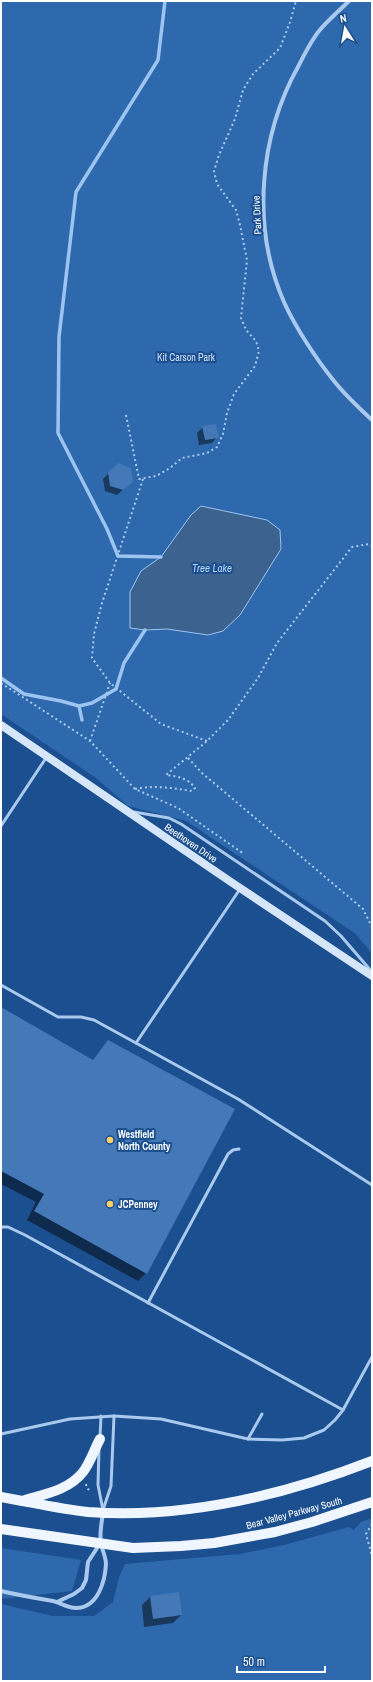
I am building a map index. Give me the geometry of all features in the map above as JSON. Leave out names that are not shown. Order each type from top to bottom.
[{"type":"main road","name":"Beethoven Drive","points":[[1,725],[240,889],[372,976]]},
{"type":"main road","points":[[23,1501],[58,1490],[78,1478],[84,1471],[100,1439]]},
{"type":"main road","points":[[1,1497],[87,1512],[133,1513],[221,1506],[326,1479],[372,1461]]},
{"type":"main road","name":"Bear Valley Parkway South","points":[[1,1529],[133,1548],[181,1546],[214,1543],[275,1532],[349,1511],[372,1502]]},
{"type":"street","name":"Park Drive","points":[[349,1],[319,32],[308,48],[284,93],[271,132],[268,148],[265,173],[264,214],[268,248],[273,270],[288,310],[334,382],[372,420]]},
{"type":"street","points":[[1,1591],[57,1602],[68,1607],[77,1608],[86,1605],[96,1597],[104,1582],[106,1562],[100,1543],[103,1512]]},
{"type":"street","points":[[57,1602],[82,1588],[86,1580],[88,1562],[100,1543]]},
{"type":"lane","points":[[1,825],[47,756]]},
{"type":"lane","points":[[126,811],[169,818],[181,824],[325,921],[341,936],[372,972]]},
{"type":"lane","points":[[136,1043],[240,889]]},
{"type":"lane","points":[[1,985],[58,1017],[80,1017],[94,1020],[238,1099],[372,1185]]},
{"type":"lane","points":[[148,1303],[228,1154],[233,1150],[239,1149]]},
{"type":"lane","points":[[1,1227],[8,1227],[25,1235],[343,1410]]},
{"type":"lane","points":[[1,1434],[70,1419],[114,1416],[140,1417],[181,1422],[248,1439],[265,1440],[304,1438],[324,1430],[335,1420],[343,1410],[372,1357]]},
{"type":"lane","points":[[248,1439],[262,1414]]},
{"type":"lane","points":[[101,1416],[98,1485],[103,1512]]},
{"type":"lane","points":[[103,1512],[111,1486],[114,1416]]},
{"type":"path","points":[[126,415],[139,479],[156,476],[170,468],[182,458],[207,453],[217,447],[223,434],[227,413],[234,394],[255,366],[259,351],[256,341],[246,330],[241,318],[241,302],[246,260],[240,225],[236,210],[217,184],[214,171],[219,155],[235,119],[243,90],[253,74],[280,48],[296,1]]},
{"type":"path","points":[[143,479],[94,634],[92,658],[110,683],[161,724],[207,741]]},
{"type":"path","points":[[135,789],[145,787],[173,788],[192,792],[195,788],[192,784],[181,777],[166,774],[188,758],[228,720],[258,678],[277,643],[352,547],[369,544],[372,546]]},
{"type":"path","points":[[1,683],[90,741],[135,789],[178,808],[244,854]]},
{"type":"path","points":[[90,741],[110,683]]},
{"type":"path","points":[[188,758],[202,773],[363,909],[372,927]]},
{"type":"path","points":[[84,1479],[87,1488],[91,1492]]},
{"type":"path","points":[[372,1524],[366,1534],[372,1556]]},
{"type":"green space","name":"Kit Carson Park","points":[[1,1],[372,1],[372,954],[356,934],[186,821],[128,806],[96,778],[1,714]]},
{"type":"green space","points":[[372,1518],[372,1681],[1,1681],[1,1604],[53,1616],[94,1616],[113,1602],[119,1577],[125,1564],[240,1554],[284,1545],[349,1527],[354,1530],[361,1522]]},
{"type":"green space","points":[[1,1548],[81,1560],[72,1591],[1,1599]]},
{"type":"water","name":"Tree Lake","points":[[201,506],[267,520],[280,530],[281,549],[240,615],[223,631],[208,635],[167,629],[145,630],[130,628],[130,592],[141,571],[161,557],[191,515]]},
{"type":"building","points":[[216,424],[219,438],[205,440],[202,426]]},
{"type":"building","points":[[119,463],[131,468],[133,482],[123,490],[110,486],[108,472]]},
{"type":"building","name":"Westfield North County","points":[[1,1007],[93,1060],[108,1040],[235,1109],[147,1274],[34,1211],[44,1194],[1,1171]]},
{"type":"building","points":[[179,1592],[182,1615],[153,1619],[150,1596]]},
{"type":"waterway","points":[[161,557],[118,556],[107,529],[58,433],[59,337],[76,192],[158,60],[165,1]]},
{"type":"waterway","points":[[1,678],[24,694],[79,706],[92,703],[116,689],[124,663],[145,630]]},
{"type":"waterway","points":[[79,706],[82,720]]},
{"type":"place","name":"Westfield North County","points":[[110,1140]]},
{"type":"place","name":"JCPenney","points":[[110,1204]]}]
